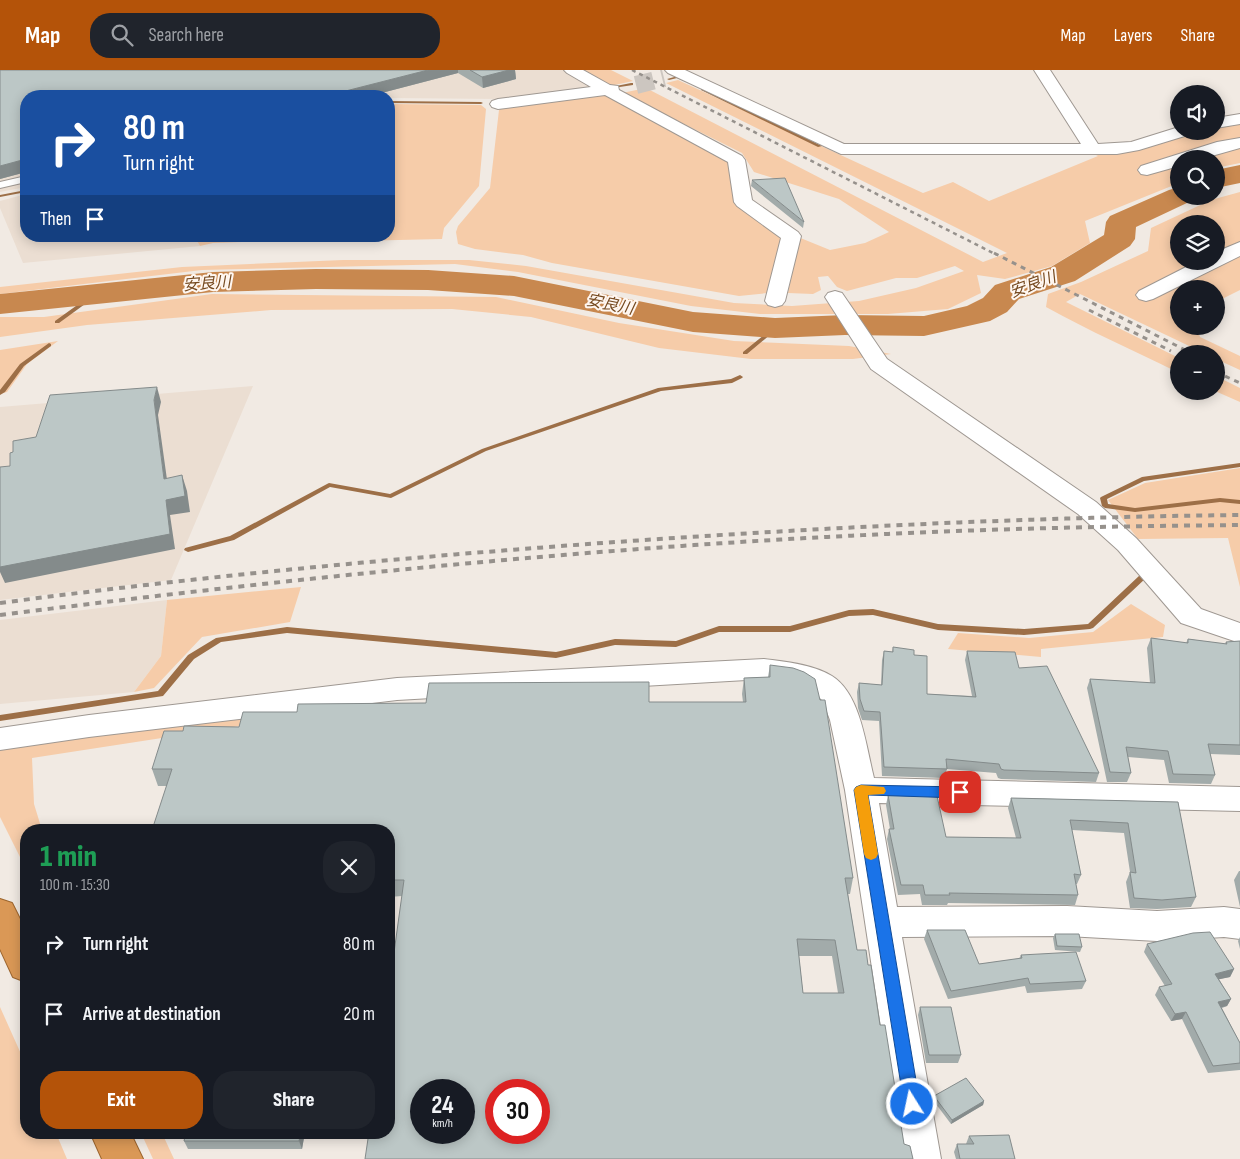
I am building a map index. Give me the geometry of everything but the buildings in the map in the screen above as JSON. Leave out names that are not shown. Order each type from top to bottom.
[{"type":"highway","points":[[0,913],[20,954]]},
{"type":"highway","points":[[112,1139],[122,1159]]},
{"type":"street","points":[[572,70],[736,160],[743,202],[791,236],[775,301]]},
{"type":"street","points":[[1042,70],[1094,149]]},
{"type":"street","points":[[673,74],[841,150],[1128,148],[1170,134]]},
{"type":"street","points":[[498,104],[610,90],[636,84]]},
{"type":"street","points":[[1225,121],[1240,118]]},
{"type":"street","points":[[1211,150],[1240,143]]},
{"type":"street","points":[[1148,170],[1170,163]]},
{"type":"street","points":[[1225,256],[1240,248]]},
{"type":"street","points":[[1146,295],[1197,270]]},
{"type":"street","points":[[836,300],[879,364],[1087,508],[1127,544],[1191,616],[1240,634]]},
{"type":"street","points":[[0,739],[98,725],[397,689],[764,670],[794,673],[821,683],[835,695],[845,720],[861,790],[921,1159]]},
{"type":"street","points":[[861,790],[1240,799]]},
{"type":"street","points":[[881,922],[1067,921],[1157,926],[1224,922],[1240,924]]},
{"type":"lane","points":[[0,184],[20,180]]},
{"type":"shaded area","points":[[0,70],[564,70],[599,89],[500,99],[395,98],[395,90],[20,90],[20,188],[0,192]]},
{"type":"shaded area","points":[[581,70],[611,70],[633,81],[610,86]]},
{"type":"shaded area","points":[[678,80],[923,193],[953,182],[989,201],[1098,156],[1090,152],[1133,151],[1170,138],[1170,140],[1225,140],[1225,124],[1240,121],[1240,163],[1225,166],[1225,150],[1170,150],[1170,187],[1085,221],[1090,243],[1052,266],[1005,279],[977,275],[981,293],[948,309],[888,314],[760,314],[691,306],[518,272],[455,264],[202,270],[0,294],[0,287],[182,267],[343,260],[469,260],[526,266],[734,303],[792,306],[859,301],[916,288],[964,271],[955,266],[917,278],[896,278],[847,291],[837,287],[828,276],[818,277],[821,290],[813,294],[788,293],[798,237],[830,250],[865,243],[889,232],[839,199],[754,172],[742,153],[622,93],[646,88],[983,262],[1007,253],[666,83]]},
{"type":"shaded area","points":[[604,93],[730,162],[736,203],[787,238],[768,293],[739,296],[552,263],[523,255],[475,249],[458,244],[456,232],[458,226],[490,188],[499,110],[509,104]]},
{"type":"shaded area","points":[[395,104],[481,105],[486,109],[479,186],[444,228],[442,239],[395,240]]},
{"type":"shaded area","points":[[1240,192],[1240,290],[1225,298],[1225,280],[1170,280],[1170,335],[1199,335],[1217,345],[1187,345],[1080,294],[1066,302],[1170,354],[1170,369],[1046,307],[1048,294],[1081,282],[1148,251],[1151,228],[1170,219],[1170,270],[1225,270],[1225,215],[1179,215],[1200,205],[1225,205],[1225,196]]},
{"type":"shaded area","points":[[20,196],[20,242],[198,242],[200,246],[23,263],[0,208],[0,201]]},
{"type":"shaded area","points":[[198,242],[242,242],[213,243],[200,246]]},
{"type":"shaded area","points":[[212,294],[496,297],[619,323],[734,341],[849,346],[891,354],[853,359],[751,359],[659,348],[531,317],[452,309],[271,310],[87,325],[0,337],[0,317],[44,317]]},
{"type":"shaded area","points":[[58,341],[27,364],[7,392],[0,394],[0,350]]},
{"type":"shaded area","points":[[1225,349],[1240,356],[1240,370],[1225,363]]},
{"type":"shaded area","points":[[1225,380],[1240,388],[1240,402],[1225,395]]},
{"type":"shaded area","points":[[253,386],[171,580],[0,600],[0,407]]},
{"type":"shaded area","points":[[1240,468],[1240,587],[1228,538],[1138,539],[1108,500],[1145,483]]},
{"type":"shaded area","points":[[301,587],[290,622],[202,637],[154,688],[134,692],[161,656],[167,600]]},
{"type":"shaded area","points":[[167,600],[161,656],[134,692],[0,704],[0,620]]},
{"type":"shaded area","points":[[1131,604],[1165,625],[1163,637],[1041,649],[1041,657],[948,649],[958,633],[1029,638],[1093,632]]},
{"type":"shaded area","points":[[401,694],[364,707],[32,758],[34,804],[40,824],[20,824],[20,857],[0,817],[0,745]]},
{"type":"shaded area","points":[[0,1007],[20,1052],[20,1139],[59,1139],[67,1159],[0,1159]]},
{"type":"shaded area","points":[[144,1139],[165,1139],[174,1159],[153,1159]]},
{"type":"waterway","points":[[669,79],[678,77],[686,81]]},
{"type":"waterway","points":[[613,87],[631,84]]},
{"type":"waterway","points":[[703,89],[820,146]]},
{"type":"waterway","points":[[395,102],[481,103]]},
{"type":"waterway","name":"安良川","points":[[1225,177],[1240,174]]},
{"type":"waterway","points":[[0,196],[20,192]]},
{"type":"waterway","name":"安良川","points":[[0,304],[213,282],[316,279],[428,280],[514,286],[693,322],[775,328],[845,325],[924,326],[978,314],[995,305],[1007,292],[1063,274],[1119,239],[1121,222],[1170,200]]},
{"type":"waterway","points":[[57,322],[94,295]]},
{"type":"waterway","points":[[745,353],[775,328]]},
{"type":"waterway","points":[[0,393],[22,365],[49,345]]},
{"type":"waterway","points":[[188,550],[232,538],[329,485],[391,496],[484,450],[660,389],[732,381],[740,377]]},
{"type":"waterway","points":[[1240,465],[1142,479],[1103,498],[1105,506],[1135,510],[1220,500],[1240,502]]},
{"type":"waterway","points":[[0,718],[160,694],[191,657],[219,640],[287,630],[556,655],[615,642],[676,644],[719,629],[790,629],[849,613],[873,612],[938,627],[1024,632],[1090,626],[1144,575],[1140,571]]},
{"type":"tunnel","points":[[636,85],[664,78]]},
{"type":"railway","points":[[632,70],[997,255]]},
{"type":"railway","points":[[994,253],[1175,345]]},
{"type":"railway","points":[[1089,310],[1170,350]]},
{"type":"railway","points":[[1225,376],[1240,383]]},
{"type":"railway","points":[[0,603],[164,583],[329,566],[659,539],[949,523],[1240,515]]},
{"type":"railway","points":[[0,615],[340,576],[681,546],[950,531],[1240,525]]},
{"type":"slow traffic","points":[[871,854],[861,790],[880,791]]},
{"type":"route","points":[[912,1104],[861,790],[960,792]]}]
